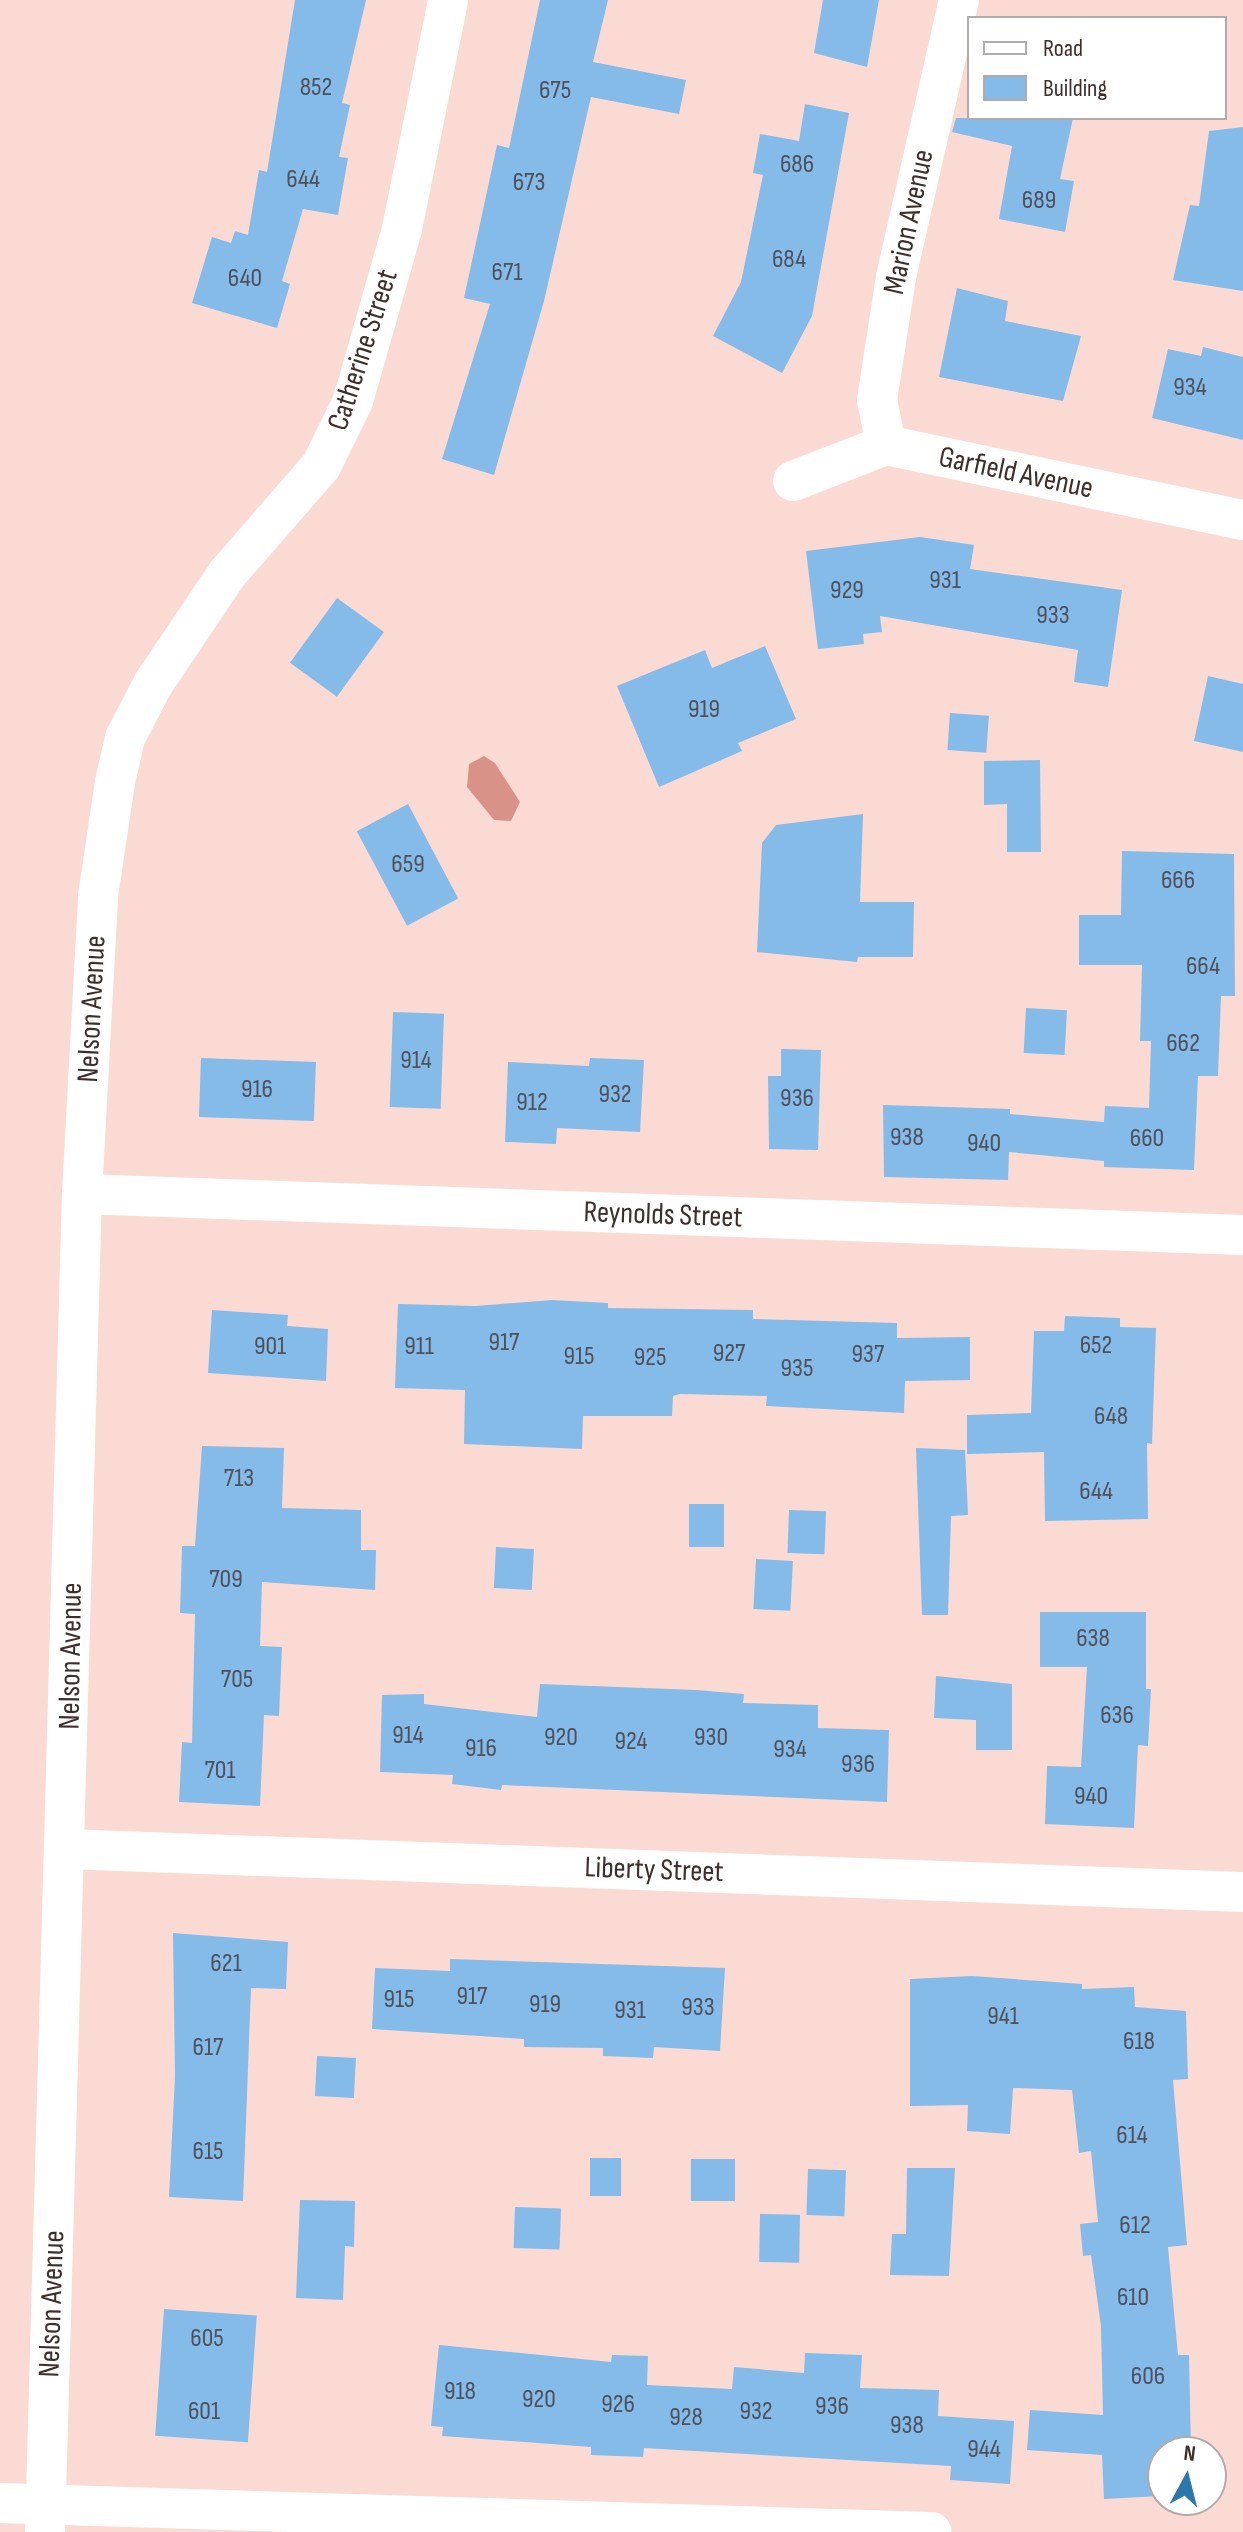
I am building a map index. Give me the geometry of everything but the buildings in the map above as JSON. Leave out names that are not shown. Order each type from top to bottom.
[{"type":"street","name":"Catherine Street","points":[[115,782],[125,738],[153,684],[227,574],[321,466],[353,401],[402,229],[448,0]]},
{"type":"street","name":"Marion Avenue","points":[[886,445],[877,400],[896,277],[959,0]]},
{"type":"street","points":[[793,481],[886,445]]},
{"type":"street","name":"Garfield Avenue","points":[[886,445],[1243,520]]},
{"type":"street","name":"Nelson Avenue","points":[[46,2518],[82,1194],[98,896],[115,782]]},
{"type":"street","name":"Reynolds Street","points":[[82,1194],[1243,1235]]},
{"type":"street","name":"Liberty Street","points":[[66,1849],[1243,1892]]},
{"type":"street","points":[[0,2503],[46,2518],[932,2532]]},
{"type":"shaded area","points":[[484,756],[495,763],[520,802],[511,821],[494,820],[467,787],[469,764]]}]
